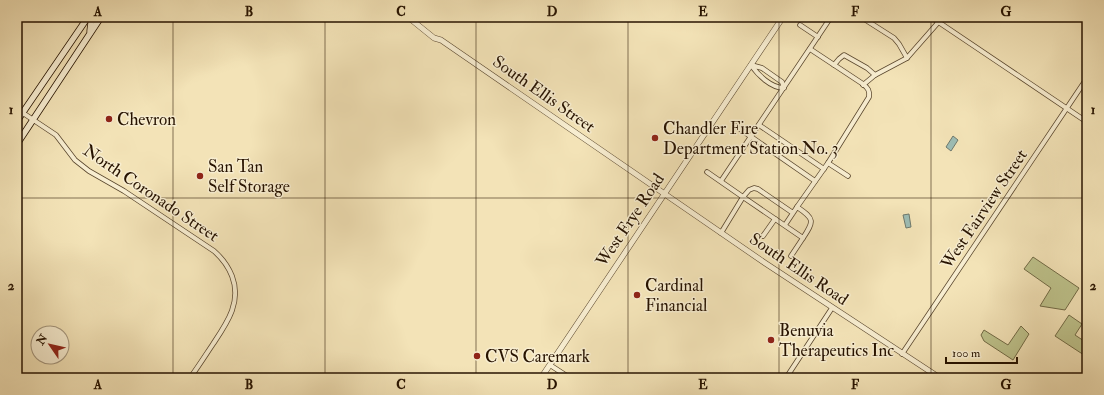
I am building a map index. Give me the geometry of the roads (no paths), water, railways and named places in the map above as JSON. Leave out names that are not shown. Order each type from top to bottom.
[{"type":"main road","points":[[17,121],[20,111],[88,17]]},
{"type":"main road","points":[[90,34],[91,24],[95,17]]},
{"type":"main road","points":[[17,144],[101,17]]},
{"type":"street","name":"South Ellis Street","points":[[408,17],[434,38],[441,40],[665,194]]},
{"type":"street","name":"West Frye Road","points":[[541,378],[783,17]]},
{"type":"street","points":[[721,181],[831,17]]},
{"type":"street","points":[[861,17],[894,38],[907,58]]},
{"type":"street","points":[[868,22],[871,17]]},
{"type":"street","points":[[931,17],[1087,122]]},
{"type":"street","points":[[863,85],[875,75],[907,58],[934,25],[939,23],[943,17]]},
{"type":"street","points":[[800,25],[818,37]]},
{"type":"street","points":[[785,225],[828,163],[869,98],[870,92],[868,88],[810,49]]},
{"type":"street","points":[[834,65],[841,57],[846,56],[867,68],[875,75]]},
{"type":"street","points":[[751,65],[758,74],[778,88],[784,88]]},
{"type":"street","points":[[751,65],[762,68],[782,82],[784,88]]},
{"type":"street","name":"West Fairview Street","points":[[902,354],[1087,78]]},
{"type":"street","name":"North Coronado Street","points":[[20,111],[56,135],[75,160],[88,171],[124,191],[218,254],[226,264],[231,274],[236,296],[231,316],[190,378]]},
{"type":"street","points":[[734,125],[815,181]]},
{"type":"street","points":[[759,125],[824,169]]},
{"type":"street","points":[[828,163],[848,176]]},
{"type":"street","points":[[707,172],[803,238]]},
{"type":"street","points":[[721,233],[749,190],[754,188],[758,189],[793,212]]},
{"type":"street","name":"South Ellis Road","points":[[665,194],[832,308],[940,378]]},
{"type":"street","points":[[791,256],[812,224],[811,219],[797,207]]},
{"type":"street","points":[[763,236],[775,219]]},
{"type":"street","points":[[786,378],[832,308]]},
{"type":"street","points":[[550,365],[570,378]]},
{"type":"water","points":[[953,136],[958,140],[951,151],[946,147]]},
{"type":"water","points":[[909,214],[911,227],[906,228],[903,215]]},
{"type":"place","name":"Chevron","points":[[109,119]]},
{"type":"place","name":"Chandler Fire Department Station No. 3","points":[[655,138]]},
{"type":"place","name":"San Tan Self Storage","points":[[200,176]]},
{"type":"place","name":"Cardinal Financial","points":[[637,295]]},
{"type":"place","name":"Benuvia Therapeutics Inc","points":[[771,340]]},
{"type":"place","name":"CVS Caremark","points":[[477,356]]}]
